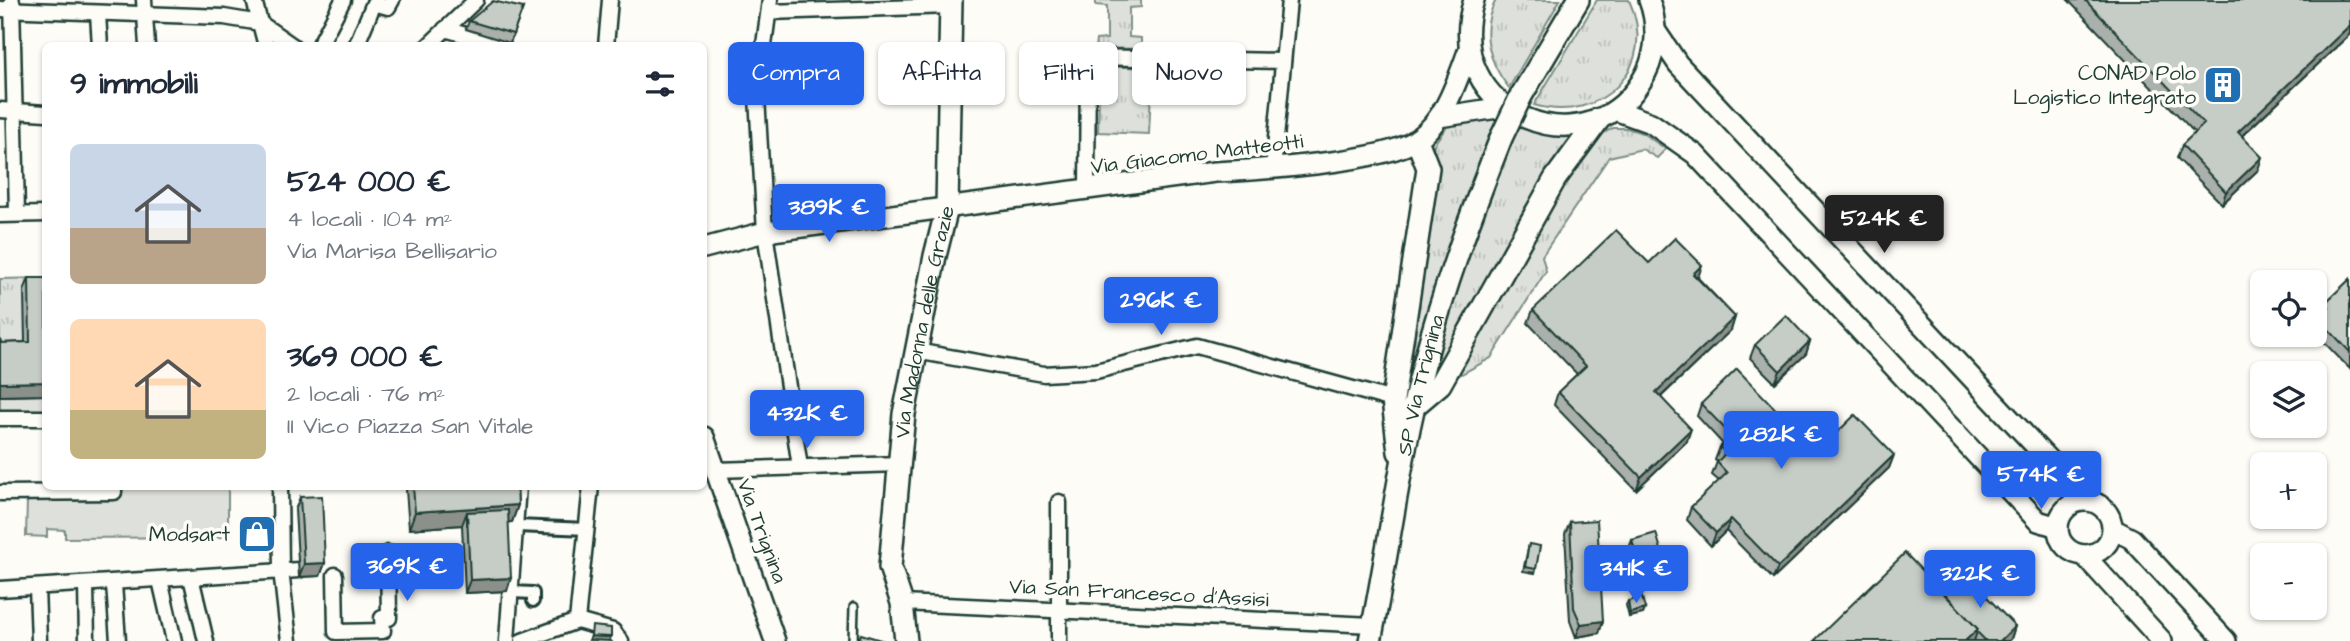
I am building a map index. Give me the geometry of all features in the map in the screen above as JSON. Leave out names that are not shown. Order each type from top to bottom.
[{"type":"main road","points":[[1513,101],[1578,0]]},
{"type":"main road","name":"Via Madonna delle Grazie","points":[[906,641],[902,603],[890,568],[904,414],[934,256],[947,208],[951,3]]},
{"type":"main road","name":"SP Via Trignina","points":[[1372,633],[1414,406],[1454,259],[1513,101]]},
{"type":"main road","points":[[1414,406],[1440,384],[1555,179],[1607,114]]},
{"type":"main road","points":[[1401,469],[1393,400],[1428,168],[1417,140]]},
{"type":"street","points":[[144,0],[147,42]]},
{"type":"street","points":[[254,0],[265,42]]},
{"type":"street","points":[[321,42],[343,0]]},
{"type":"street","points":[[358,42],[374,3],[388,7],[391,0]]},
{"type":"street","points":[[432,42],[476,0]]},
{"type":"street","points":[[606,42],[611,0]]},
{"type":"street","points":[[1273,170],[1289,0]]},
{"type":"street","points":[[1474,0],[1468,31],[1469,49],[1481,81],[1513,101],[1518,116],[1550,126],[1566,126],[1607,114],[1641,83],[1649,66],[1655,30],[1649,0]]},
{"type":"street","points":[[800,467],[765,232],[757,97],[769,6],[951,3]]},
{"type":"street","points":[[17,213],[7,110],[8,6],[94,9],[145,16],[224,18],[260,23],[287,42]]},
{"type":"street","points":[[94,9],[99,42]]},
{"type":"street","points":[[445,29],[489,42]]},
{"type":"street","points":[[1655,30],[1678,64],[2087,500]]},
{"type":"street","name":"Via Giacomo Matteotti","points":[[707,247],[765,232],[1215,172],[1273,170],[1392,150],[1417,140],[1439,117],[1469,49]]},
{"type":"street","points":[[1087,189],[1088,57],[1283,61]]},
{"type":"street","points":[[1439,117],[1513,101]]},
{"type":"street","points":[[7,110],[42,113]]},
{"type":"street","points":[[1607,114],[1651,123],[1695,154],[2038,521],[2058,527]]},
{"type":"street","points":[[0,215],[42,214]]},
{"type":"street","points":[[916,351],[1044,374],[1097,371],[1198,346],[1393,400]]},
{"type":"street","points":[[0,418],[42,418]]},
{"type":"street","name":"Via Trignina","points":[[707,445],[775,641]]},
{"type":"street","points":[[716,470],[900,464]]},
{"type":"street","points":[[0,493],[114,490]]},
{"type":"street","points":[[281,490],[281,570],[289,641]]},
{"type":"street","points":[[507,641],[518,490]]},
{"type":"street","points":[[577,621],[591,490]]},
{"type":"street","points":[[2087,500],[2095,502],[2108,513],[2113,529],[2107,545],[2092,554],[2084,555],[2076,553],[2063,543],[2058,527],[2064,511],[2078,501],[2087,500]]},
{"type":"street","points":[[1059,502],[1059,641]]},
{"type":"street","points":[[517,526],[587,529]]},
{"type":"street","points":[[2113,529],[2132,539],[2226,641]]},
{"type":"street","points":[[335,575],[336,632],[383,631],[382,618],[390,618],[387,553]]},
{"type":"street","points":[[2084,555],[2162,641]]},
{"type":"street","points":[[0,589],[86,586],[299,570]]},
{"type":"street","points":[[191,577],[206,641]]},
{"type":"street","points":[[160,580],[174,641]]},
{"type":"street","points":[[114,584],[118,641]]},
{"type":"street","points":[[86,586],[87,641]]},
{"type":"street","points":[[37,589],[38,641]]},
{"type":"street","points":[[512,592],[533,593],[533,601]]},
{"type":"street","name":"Via San Francesco d'Assisi","points":[[902,603],[1057,610],[1372,633]]},
{"type":"street","points":[[522,641],[577,621],[613,631],[621,641]]},
{"type":"lane","points":[[854,607],[854,640],[864,641]]},
{"type":"green space","points":[[1096,0],[1141,0],[1141,7],[1129,8],[1129,37],[1141,38],[1141,42],[1132,42],[1132,49],[1118,48],[1118,42],[1096,42],[1107,39],[1107,6],[1096,5]]},
{"type":"green space","points":[[1496,0],[1560,0],[1509,88],[1496,68],[1487,34]]},
{"type":"green space","points":[[1597,0],[1629,0],[1637,25],[1637,47],[1630,68],[1618,85],[1602,98],[1581,106],[1559,109],[1534,105]]},
{"type":"green space","points":[[1118,67],[1132,67],[1132,105],[1150,105],[1149,134],[1098,132],[1099,105],[1118,105]]},
{"type":"green space","points":[[1493,114],[1522,128],[1549,133],[1600,135],[1613,128],[1627,128],[1642,133],[1666,149],[1657,158],[1642,149],[1609,157],[1542,256],[1546,271],[1491,358],[1458,376],[1404,356],[1434,144],[1451,121]]},
{"type":"green space","points":[[42,278],[42,414],[0,414],[0,279]]},
{"type":"green space","points":[[118,490],[228,490],[228,537],[65,538],[65,530],[47,529],[47,537],[26,536],[27,501],[118,500]]},
{"type":"building","name":"CONAD Polo Logistico Integrato","points":[[2085,0],[2350,0],[2350,25],[2238,132],[2262,157],[2226,192],[2182,145],[2204,124]]},
{"type":"building","points":[[493,1],[523,8],[513,34],[469,21]]},
{"type":"building","points":[[1616,230],[1649,263],[1675,238],[1702,265],[1693,274],[1735,317],[1656,392],[1691,429],[1641,477],[1558,392],[1586,366],[1533,310]]},
{"type":"building","points":[[29,278],[42,278],[42,382],[0,383],[0,339],[1,343],[30,342]]},
{"type":"building","points":[[2350,279],[2350,352],[2327,328],[2327,301]]},
{"type":"building","points":[[1786,315],[1810,341],[1780,371],[1755,345]]},
{"type":"building","points":[[1737,369],[1817,452],[1855,415],[1894,455],[1778,567],[1731,519],[1716,533],[1691,507],[1727,473],[1717,462],[1726,453],[1720,447],[1732,436],[1701,404]]},
{"type":"building","points":[[413,490],[517,490],[518,505],[415,512]]},
{"type":"building","points":[[322,496],[325,563],[304,564],[300,497]]},
{"type":"building","points":[[508,510],[511,578],[470,580],[467,512]]},
{"type":"building","points":[[1597,520],[1603,621],[1581,624],[1574,608],[1570,522]]},
{"type":"building","points":[[1656,533],[1669,576],[1644,583],[1632,540]]},
{"type":"building","points":[[1529,544],[1540,546],[1536,569],[1525,567]]},
{"type":"building","points":[[1905,553],[1978,629],[1965,641],[1814,641]]},
{"type":"building","points":[[1965,574],[2015,626],[2000,641],[1986,641],[1945,594]]},
{"type":"building","points":[[1642,597],[1645,609],[1630,613],[1628,601]]},
{"type":"building","points":[[592,626],[611,628],[611,637],[591,636]]},
{"type":"building","points":[[861,634],[884,641],[858,641]]},
{"type":"place","name":"CONAD Polo Logistico Integrato","points":[[2223,85]]},
{"type":"place","name":"Modsart","points":[[257,534]]}]
